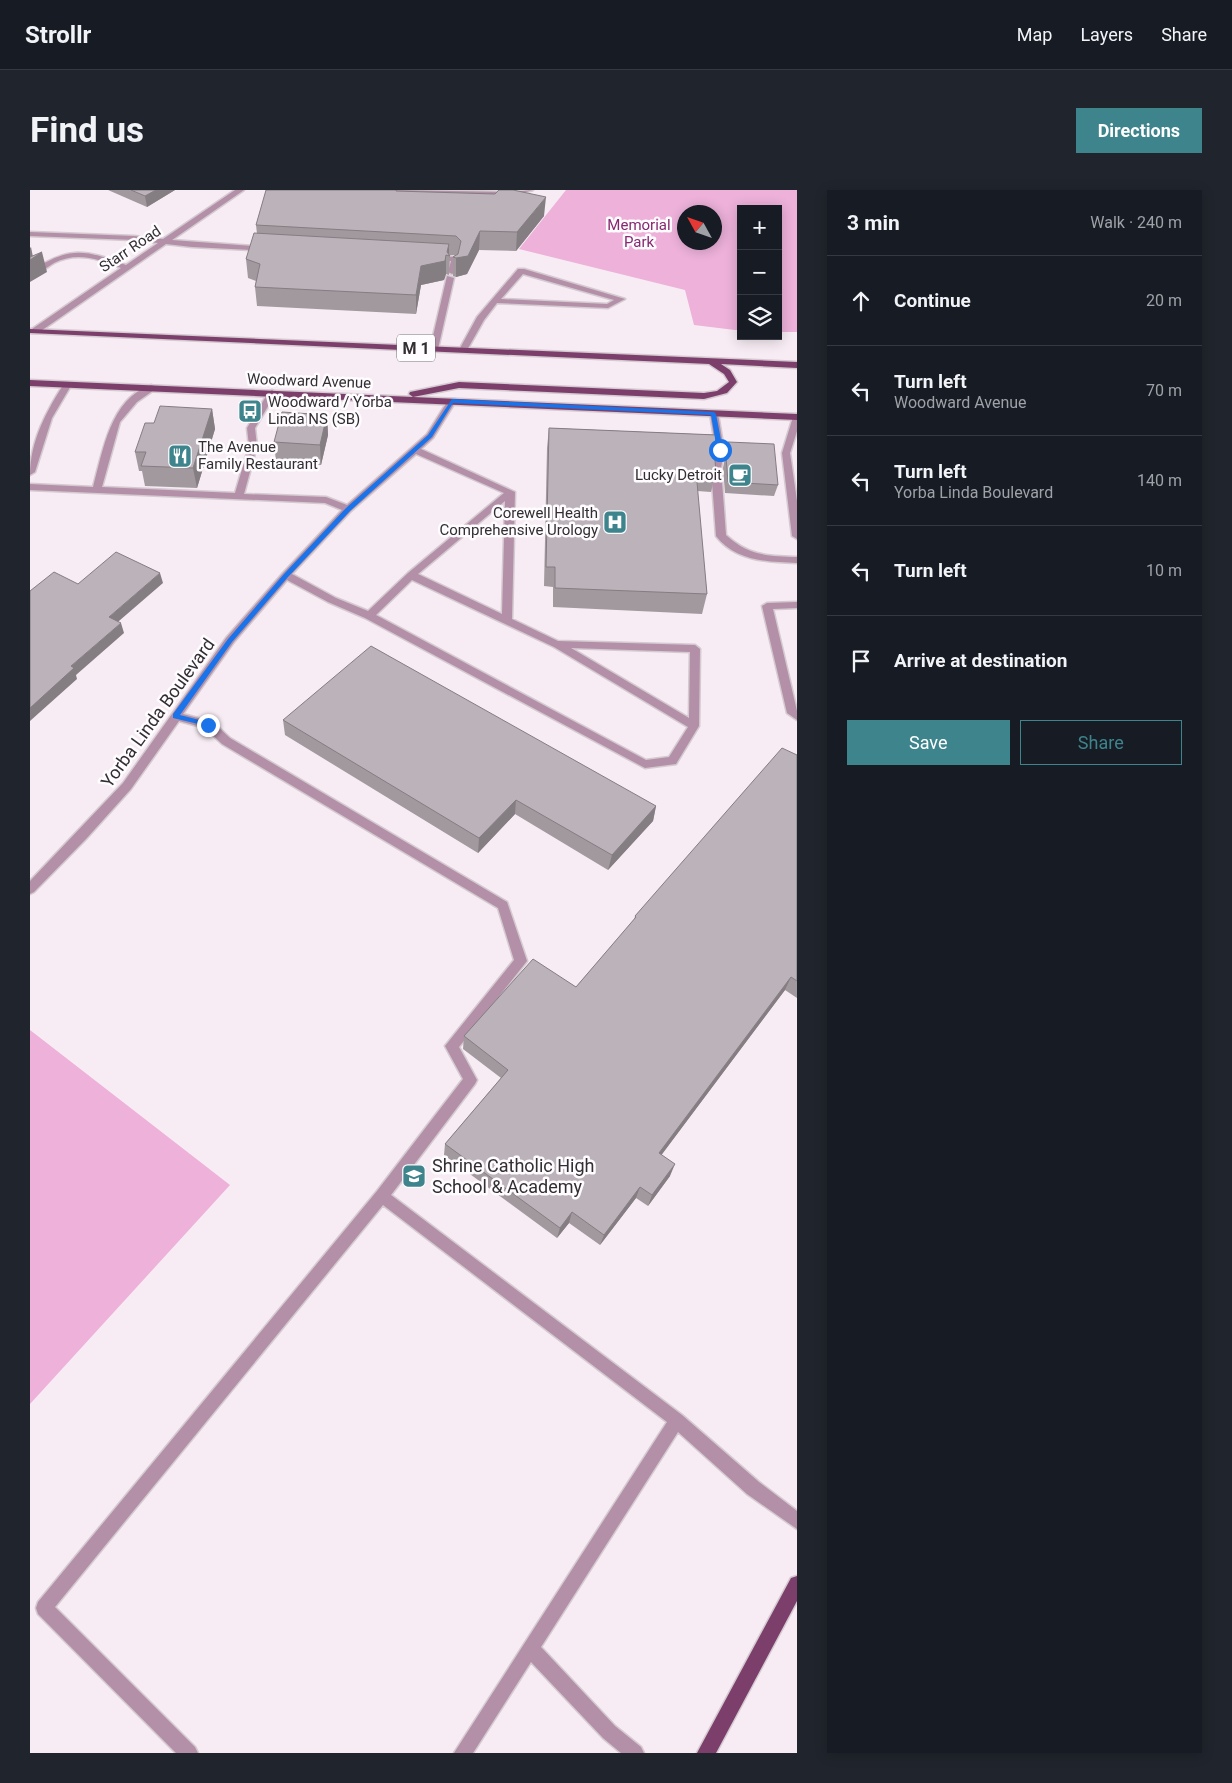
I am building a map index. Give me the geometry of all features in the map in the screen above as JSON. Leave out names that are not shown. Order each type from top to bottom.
[{"type":"main road","name":"M 1","points":[[32,332],[797,365]]},
{"type":"main road","points":[[393,398],[459,385],[704,396],[719,394],[728,389],[733,382],[727,372],[711,361]]},
{"type":"main road","name":"Woodward Avenue","points":[[30,382],[797,418]]},
{"type":"main road","points":[[706,1753],[797,1584]]},
{"type":"street","name":"Starr Road","points":[[32,332],[240,190]]},
{"type":"street","points":[[397,190],[512,194],[529,190]]},
{"type":"street","points":[[30,234],[134,238],[192,246],[280,250]]},
{"type":"street","points":[[36,242],[49,235]]},
{"type":"street","points":[[30,275],[52,262],[73,255],[98,258],[128,268]]},
{"type":"street","points":[[425,257],[455,259],[434,349]]},
{"type":"street","points":[[463,350],[480,319],[495,301],[521,272],[621,299],[608,306],[495,301]]},
{"type":"street","points":[[30,472],[48,418],[68,384]]},
{"type":"street","points":[[96,491],[116,421],[134,400],[151,388]]},
{"type":"street","points":[[239,496],[253,446],[251,428],[272,393]]},
{"type":"street","name":"Yorba Linda Boulevard","points":[[30,889],[82,836],[127,786],[230,640],[286,575],[348,509],[430,436],[452,401]]},
{"type":"street","points":[[714,414],[720,450],[716,468],[721,536],[736,550],[768,559],[797,560]]},
{"type":"street","points":[[797,418],[786,453],[797,536]]},
{"type":"street","points":[[415,450],[510,492]]},
{"type":"street","points":[[30,488],[239,496],[288,500],[326,500],[348,509]]},
{"type":"street","points":[[369,616],[411,575],[510,492]]},
{"type":"street","points":[[507,620],[510,492]]},
{"type":"street","points":[[286,575],[332,600],[369,616],[645,764],[672,761],[694,726],[695,649],[556,644]]},
{"type":"street","points":[[411,575],[556,644],[694,726]]},
{"type":"street","points":[[797,605],[767,606],[792,713],[797,716]]},
{"type":"street","points":[[175,716],[208,725],[226,742],[503,904],[521,960],[452,1046],[470,1080],[382,1196],[44,1608],[189,1753]]},
{"type":"street","points":[[382,1196],[677,1420],[753,1488],[797,1522]]},
{"type":"street","points":[[463,1753],[677,1420]]},
{"type":"street","points":[[530,1648],[609,1732],[635,1753]]},
{"type":"green space","name":"Memorial Park","points":[[566,190],[797,190],[797,332],[782,332],[782,205],[737,205],[737,330],[694,325],[685,290],[519,249]]},
{"type":"green space","points":[[30,1030],[230,1185],[30,1404]]},
{"type":"building","points":[[131,190],[156,190],[145,196]]},
{"type":"building","points":[[266,190],[396,190],[495,194],[499,190],[513,190],[546,197],[517,232],[480,231],[468,256],[456,258],[453,257],[458,254],[461,241],[456,236],[256,225]]},
{"type":"building","points":[[254,233],[449,244],[447,252],[450,256],[446,255],[445,261],[421,266],[416,295],[255,287],[260,264],[246,259]]},
{"type":"building","points":[[42,252],[30,260],[30,257]]},
{"type":"building","points":[[160,406],[212,409],[193,468],[141,466],[146,452],[135,452],[145,423],[154,423]]},
{"type":"building","points":[[282,412],[327,415],[320,445],[274,442]]},
{"type":"building","points":[[549,428],[717,435],[714,448],[716,472],[696,471],[707,594],[555,588],[555,567],[546,567]]},
{"type":"building","points":[[728,442],[774,444],[778,485],[728,482],[726,457]]},
{"type":"building","points":[[116,552],[160,573],[109,617],[121,623],[71,666],[74,668],[30,708],[30,591],[54,572],[78,584]]},
{"type":"building","points":[[371,646],[656,806],[612,855],[516,800],[479,838],[283,720]]},
{"type":"building","points":[[782,748],[797,755],[797,981],[791,977],[659,1153],[675,1164],[652,1195],[640,1187],[604,1235],[572,1212],[560,1228],[445,1144],[508,1070],[464,1036],[533,959],[576,987],[635,916]]},
{"type":"place","name":"Woodward / Yorba Linda NS (SB)","points":[[250,411]]},
{"type":"place","name":"The Avenue Family Restaurant","points":[[180,456]]},
{"type":"place","name":"Lucky Detroit","points":[[740,475]]},
{"type":"place","name":"Corewell Health Comprehensive Urology","points":[[615,522]]},
{"type":"place","name":"Shrine Catholic High School & Academy","points":[[414,1176]]},
{"type":"route","points":[[208,725],[175,716],[230,640],[286,575],[348,509],[430,436],[452,401],[714,414],[720,450]]}]
